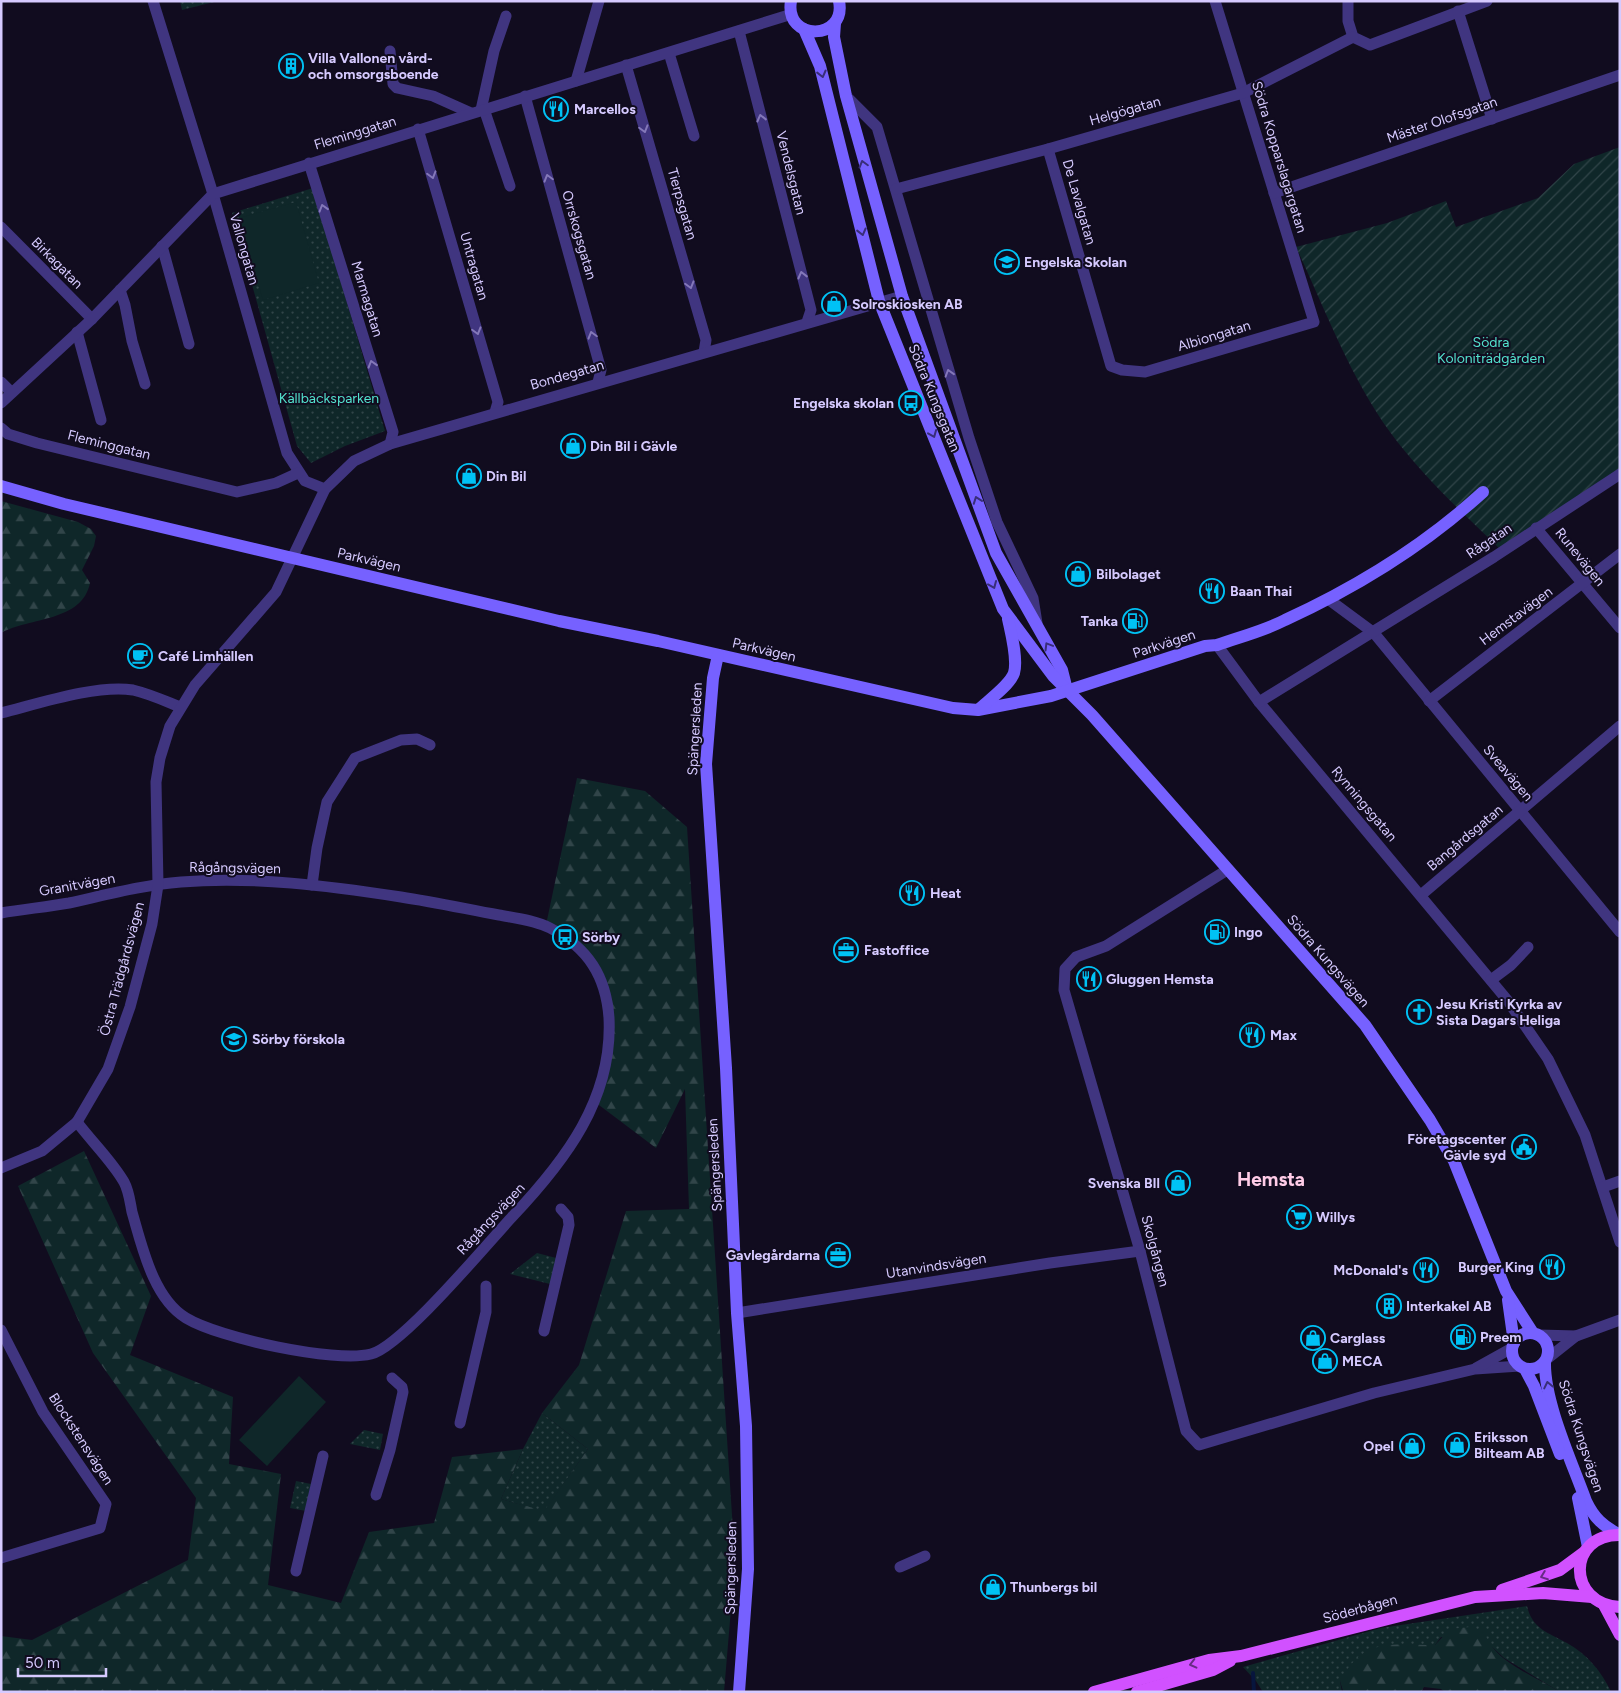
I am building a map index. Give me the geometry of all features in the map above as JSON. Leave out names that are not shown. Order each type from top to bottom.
[{"type":"main road","points":[[791,1],[792,14]]},
{"type":"main road","name":"Södra Kungsgatan","points":[[839,1],[839,14],[835,23],[834,38],[846,96],[902,296],[996,553],[1062,670],[1067,690]]},
{"type":"main road","name":"Södra Kungsgatan","points":[[792,14],[796,23],[804,29],[820,66],[879,301],[1008,616],[1053,676],[1067,690]]},
{"type":"main road","points":[[804,29],[813,32],[823,31],[835,23]]},
{"type":"main road","name":"Parkvägen","points":[[1,486],[64,504],[559,621],[718,655],[925,703],[978,710],[1051,696],[1206,646],[1217,645],[1284,621],[1369,577],[1465,508],[1483,492]]},
{"type":"main road","points":[[978,710],[1000,691],[1014,673],[1014,650],[1008,616]]},
{"type":"main road","name":"Spängersleden","points":[[718,655],[713,678],[706,764],[726,1068],[737,1313],[746,1426],[748,1569],[742,1674],[739,1692]]},
{"type":"main road","name":"Södra Kungsvägen","points":[[1067,690],[1365,1025],[1430,1120],[1454,1161],[1506,1291],[1514,1330],[1513,1345]]},
{"type":"main road","name":"Södra Kungsvägen","points":[[1506,1291],[1536,1334]]},
{"type":"main road","points":[[1536,1334],[1548,1344],[1546,1360],[1535,1369],[1522,1367],[1514,1359],[1513,1345],[1522,1335],[1536,1334]]},
{"type":"main road","name":"Södra Kungsvägen","points":[[1546,1360],[1545,1373],[1552,1405],[1586,1501],[1592,1513],[1603,1526],[1620,1535]]},
{"type":"main road","name":"Södra Kungsvägen","points":[[1522,1367],[1534,1386],[1579,1502],[1587,1549]]},
{"type":"main road","name":"Söderbågen","points":[[1094,1692],[1209,1660],[1241,1656],[1409,1612],[1488,1595],[1560,1570],[1602,1537],[1620,1535]]},
{"type":"main road","points":[[1587,1549],[1579,1574],[1582,1584],[1592,1598],[1604,1605],[1620,1607]]},
{"type":"main road","name":"Söderbågen","points":[[1488,1595],[1543,1593],[1592,1598]]},
{"type":"main road","points":[[1604,1605],[1620,1635]]},
{"type":"main road","name":"Söderbågen","points":[[1137,1692],[1213,1670],[1241,1656]]},
{"type":"main road","name":"Spängersleden","points":[[742,1674],[744,1692]]},
{"type":"street","name":"Vallongatan","points":[[153,1],[213,194],[287,453],[298,473],[305,481],[325,489]]},
{"type":"street","points":[[576,81],[599,1]]},
{"type":"street","name":"Södra Kopparslagargatan","points":[[1215,1],[1314,322]]},
{"type":"street","points":[[1348,1],[1348,21],[1353,38],[1370,45],[1487,1]]},
{"type":"street","points":[[1458,11],[1492,119]]},
{"type":"street","name":"Fleminggatan","points":[[1,403],[92,319],[213,194],[792,14]]},
{"type":"street","points":[[506,16],[494,52],[479,110],[510,186]]},
{"type":"street","name":"Vendelsgatan","points":[[739,31],[811,310],[807,322]]},
{"type":"street","name":"Helgögatan","points":[[896,189],[1048,150],[1243,93],[1353,38]]},
{"type":"street","points":[[390,51],[393,84],[397,88],[479,110]]},
{"type":"street","points":[[670,53],[694,136]]},
{"type":"street","name":"Tierpsgatan","points":[[626,65],[706,340],[704,352]]},
{"type":"street","name":"Mäster Olofsgatan","points":[[1274,193],[1620,75]]},
{"type":"street","name":"Orrskogsgatan","points":[[525,96],[602,370],[598,382]]},
{"type":"street","name":"Södra Kungsgatan","points":[[846,96],[877,127],[969,438],[998,522],[1033,598],[1038,630]]},
{"type":"street","name":"Untragatan","points":[[418,129],[498,402],[495,412]]},
{"type":"street","name":"De Lavalgatan","points":[[1048,150],[1106,353],[1111,366],[1122,370]]},
{"type":"street","name":"Marmagatan","points":[[309,163],[393,432],[390,444]]},
{"type":"street","name":"Birkagatan","points":[[1,227],[92,319]]},
{"type":"street","points":[[162,246],[189,344]]},
{"type":"street","points":[[120,290],[126,305],[132,341],[145,384]]},
{"type":"street","name":"Bondegatan","points":[[293,558],[325,489],[354,462],[390,444],[598,382],[902,296]]},
{"type":"street","name":"Albiongatan","points":[[1122,370],[1146,372],[1314,322]]},
{"type":"street","points":[[77,332],[101,420]]},
{"type":"street","points":[[1,382],[11,392]]},
{"type":"street","name":"Fleminggatan","points":[[1,428],[8,434],[37,443],[237,492],[276,483],[298,473]]},
{"type":"street","name":"Rågatan","points":[[1259,702],[1374,633],[1620,474]]},
{"type":"street","name":"Runevägen","points":[[1536,528],[1620,628]]},
{"type":"street","name":"Hemstavägen","points":[[1429,701],[1620,554]]},
{"type":"street","name":"Östra Trädgårdsvägen","points":[[1,1168],[42,1150],[77,1122],[108,1069],[130,1007],[152,924],[158,884],[156,782],[160,758],[170,726],[180,707],[196,686],[276,592],[293,558]]},
{"type":"street","points":[[1328,599],[1374,633]]},
{"type":"street","name":"Sveavägen","points":[[1374,633],[1620,932]]},
{"type":"street","name":"Rynningsgatan","points":[[1217,645],[1259,702],[1421,894],[1508,1001],[1557,1074],[1586,1135],[1620,1242]]},
{"type":"street","points":[[1,713],[58,699],[117,689],[148,694],[180,707]]},
{"type":"street","name":"Bangårdsgatan","points":[[1421,894],[1620,726]]},
{"type":"street","points":[[312,885],[317,848],[327,802],[343,774],[355,758],[401,740],[416,739],[430,745]]},
{"type":"street","name":"Skolgången","points":[[1227,870],[1106,946],[1076,957],[1065,969],[1064,990],[1140,1251],[1186,1431],[1199,1446],[1374,1393],[1475,1369],[1522,1367]]},
{"type":"street","name":"Rågångsvägen","points":[[77,1122],[125,1184],[154,1278],[167,1299],[185,1318],[247,1341],[315,1353],[367,1355],[376,1353],[398,1338],[424,1313],[548,1179],[578,1133],[597,1095],[605,1073],[610,1046],[608,1002],[600,974],[588,958],[565,938],[546,925],[414,899],[312,885],[208,881],[158,884]]},
{"type":"street","name":"Granitvägen","points":[[1,913],[64,904],[158,884]]},
{"type":"street","points":[[1491,980],[1511,965],[1528,947]]},
{"type":"street","points":[[1603,1187],[1620,1181]]},
{"type":"street","points":[[544,1330],[569,1225],[568,1217],[561,1209]]},
{"type":"street","name":"Utanvindsvägen","points":[[737,1313],[1050,1263],[1140,1251]]},
{"type":"street","points":[[460,1423],[486,1312],[486,1286]]},
{"type":"street","points":[[1546,1360],[1576,1336],[1620,1320]]},
{"type":"street","name":"Blockstensvägen","points":[[1,1330],[43,1412],[106,1504],[100,1528],[1,1558]]},
{"type":"street","points":[[1536,1334],[1576,1336]]},
{"type":"street","name":"Skolgången","points":[[1475,1369],[1513,1345]]},
{"type":"street","points":[[376,1496],[390,1450],[403,1392],[402,1387],[392,1378]]},
{"type":"street","points":[[296,1571],[323,1456]]},
{"type":"street","points":[[900,1567],[925,1556]]},
{"type":"green space","points":[[180,1],[218,1],[182,10]]},
{"type":"green space","name":"Södra Koloniträdgården","points":[[1620,147],[1620,472],[1502,551],[1429,479],[1390,432],[1350,366],[1296,247],[1387,223],[1446,201],[1456,227],[1538,198],[1574,164]]},
{"type":"green space","name":"Källbäcksparken","points":[[313,188],[385,431],[345,446],[311,463],[297,446],[232,213]]},
{"type":"green space","points":[[296,202],[319,283],[263,300],[239,218]]},
{"type":"green space","points":[[1,501],[78,522],[91,529],[96,536],[94,546],[82,570],[90,583],[85,596],[77,605],[53,617],[1,633]]},
{"type":"green space","points":[[577,778],[645,791],[687,827],[735,1561],[724,1692],[1,1692],[1,1636],[32,1640],[188,1560],[196,1498],[93,1353],[18,1186],[84,1151],[151,1296],[130,1355],[233,1397],[229,1464],[281,1474],[268,1585],[341,1603],[369,1532],[434,1523],[452,1457],[523,1449],[501,1499],[544,1511],[588,1449],[542,1413],[579,1365],[626,1211],[689,1209],[685,1089],[656,1148],[595,1102],[610,1046],[600,974],[546,925]]},
{"type":"green space","points":[[537,1253],[560,1259],[554,1285],[510,1274]]},
{"type":"green space","points":[[299,1376],[326,1402],[267,1466],[239,1440]]},
{"type":"green space","points":[[542,1413],[588,1449],[544,1512],[501,1499],[523,1449]]},
{"type":"green space","points":[[364,1430],[383,1434],[380,1450],[350,1444]]},
{"type":"green space","points":[[296,1481],[311,1484],[306,1511],[290,1508]]},
{"type":"green space","points":[[1527,1606],[1529,1614],[1537,1625],[1574,1647],[1587,1658],[1603,1677],[1611,1692],[1560,1692],[1504,1658],[1488,1643],[1441,1637],[1435,1645],[1394,1645],[1340,1681],[1342,1692],[1263,1692],[1243,1667],[1381,1628]]},
{"type":"green space","points":[[1470,1627],[1484,1631],[1496,1651],[1516,1667],[1560,1692],[1445,1692],[1441,1689],[1424,1687],[1421,1692],[1343,1691],[1340,1681],[1349,1667],[1369,1650],[1391,1645],[1435,1645],[1450,1629]]},
{"type":"waterway","points":[[1253,1673],[1254,1692]]},
{"type":"place","name":"Villa Vallonen vård- och omsorgsboende","points":[[291,66]]},
{"type":"place","name":"Marcellos","points":[[556,109]]},
{"type":"place","name":"Engelska Skolan","points":[[1007,262]]},
{"type":"place","name":"Solroskiosken AB","points":[[834,304]]},
{"type":"place","name":"Engelska skolan","points":[[911,403]]},
{"type":"place","name":"Din Bil i Gävle","points":[[573,446]]},
{"type":"place","name":"Din Bil","points":[[469,476]]},
{"type":"place","name":"Bilbolaget","points":[[1078,574]]},
{"type":"place","name":"Baan Thai","points":[[1212,591]]},
{"type":"place","name":"Tanka","points":[[1135,621]]},
{"type":"place","name":"Café Limhällen","points":[[140,656]]},
{"type":"place","name":"Heat","points":[[912,893]]},
{"type":"place","name":"Ingo","points":[[1217,932]]},
{"type":"place","name":"Sörby","points":[[565,937]]},
{"type":"place","name":"Fastoffice","points":[[846,950]]},
{"type":"place","name":"Gluggen Hemsta","points":[[1089,979]]},
{"type":"place","name":"Jesu Kristi Kyrka av Sista Dagars Heliga","points":[[1419,1012]]},
{"type":"place","name":"Max","points":[[1252,1035]]},
{"type":"place","name":"Sörby förskola","points":[[234,1039]]},
{"type":"place","name":"Företagscenter Gävle syd","points":[[1524,1147]]},
{"type":"place","name":"Svenska BIl","points":[[1178,1183]]},
{"type":"place","name":"Willys","points":[[1299,1217]]},
{"type":"place","name":"Gavlegårdarna","points":[[838,1255]]},
{"type":"place","name":"Burger King","points":[[1552,1267]]},
{"type":"place","name":"McDonald's","points":[[1426,1270]]},
{"type":"place","name":"Interkakel AB","points":[[1389,1306]]},
{"type":"place","name":"Preem","points":[[1463,1337]]},
{"type":"place","name":"Carglass","points":[[1313,1338]]},
{"type":"place","name":"MECA","points":[[1325,1361]]},
{"type":"place","name":"Eriksson Bilteam AB","points":[[1457,1445]]},
{"type":"place","name":"Opel","points":[[1412,1446]]},
{"type":"place","name":"Thunbergs bil","points":[[993,1587]]},
{"type":"district","name":"Hemsta","points":[[1271,1179]]}]
